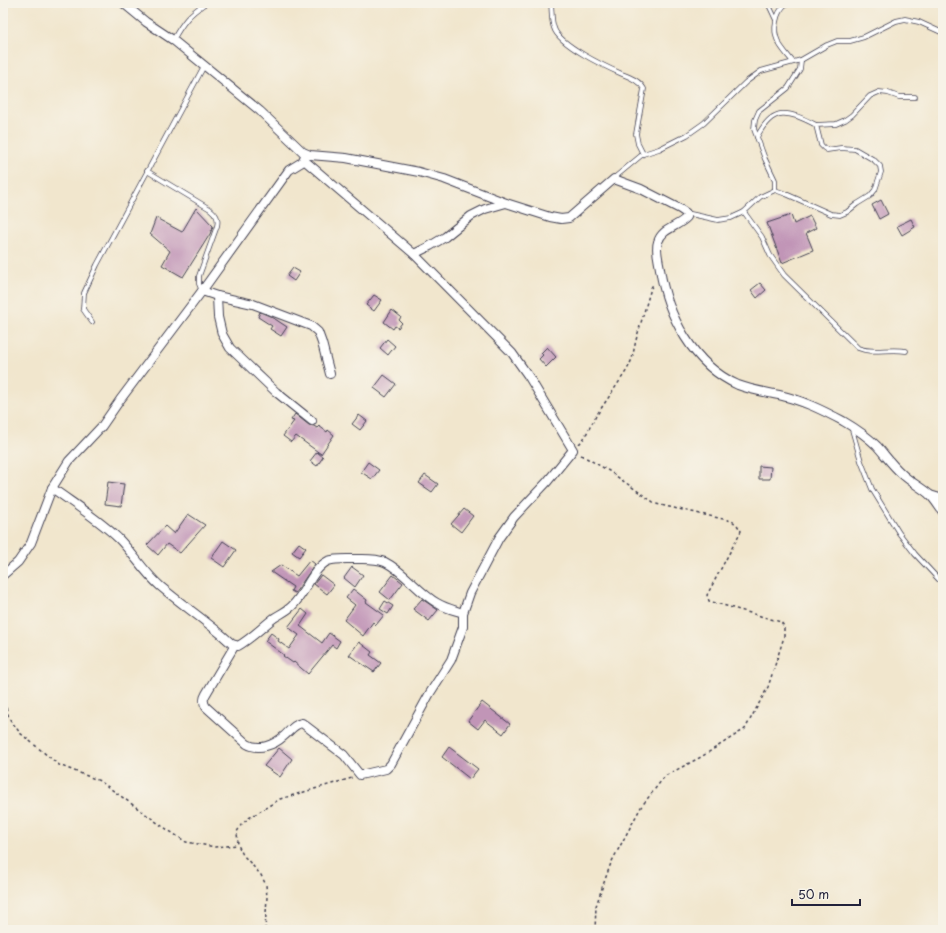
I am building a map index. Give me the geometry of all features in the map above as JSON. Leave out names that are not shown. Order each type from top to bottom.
[{"type":"street","points":[[123,3],[146,22],[173,40],[260,111],[276,125],[305,157],[414,254],[512,354],[529,377],[573,450],[547,482],[514,517],[499,538],[478,578],[463,613],[463,627],[451,660],[419,712],[391,764],[386,769],[360,776],[344,755],[302,723],[297,724],[283,737],[269,745],[260,748],[253,748],[247,744],[206,707],[203,699],[235,645]]},
{"type":"street","points":[[3,575],[18,562],[31,543],[52,488],[69,461],[102,426],[289,170],[305,157],[310,155],[346,158],[419,172],[444,179],[506,203],[561,219],[569,218],[614,179],[641,189],[686,213],[687,217],[682,222],[666,230],[657,243],[661,273],[666,293],[679,328],[700,358],[716,373],[738,385],[799,400],[812,405],[851,426],[871,440],[904,476],[930,496],[943,512]]},
{"type":"street","points":[[414,254],[445,237],[471,216],[485,208],[506,203]]},
{"type":"street","points":[[202,291],[253,304],[311,326],[318,332],[330,374]]},
{"type":"street","points":[[217,296],[218,317],[222,334],[230,348],[276,392],[312,420]]},
{"type":"street","points":[[52,488],[118,538],[142,568],[159,586],[232,644],[238,646],[292,606],[301,596],[321,567],[328,561],[340,559],[373,559],[384,562],[398,571],[436,603],[446,608],[463,613]]},
{"type":"street","points":[[930,496],[943,499]]},
{"type":"lane","points":[[196,3],[199,8]]},
{"type":"lane","points":[[173,40],[182,24],[191,14],[206,3]]},
{"type":"lane","points":[[551,3],[554,29],[561,38],[595,62],[629,77],[642,85],[644,89],[636,134],[638,144],[643,154]]},
{"type":"lane","points":[[768,3],[776,20]]},
{"type":"lane","points":[[787,3],[780,11],[776,20],[774,31],[777,40],[793,62]]},
{"type":"lane","points":[[614,179],[643,154],[659,149],[687,135],[704,123],[746,82],[761,71],[801,60],[837,41],[864,37],[896,21],[906,19],[919,22],[943,33]]},
{"type":"lane","points":[[775,190],[775,180],[764,159],[758,137],[754,129],[755,120],[759,111],[788,88],[800,69],[801,60]]},
{"type":"lane","points":[[92,322],[83,309],[84,293],[147,171],[204,66]]},
{"type":"lane","points":[[758,137],[763,125],[769,119],[784,113],[800,116],[816,125],[836,124],[852,115],[870,96],[879,92],[888,93],[899,97],[915,97]]},
{"type":"lane","points":[[686,213],[718,220],[731,218],[744,212],[760,197],[775,190],[831,214],[840,215],[870,196],[875,190],[881,172],[880,166],[874,160],[855,149],[841,148],[827,150],[821,145],[816,125]]},
{"type":"lane","points":[[147,171],[210,209],[216,215],[218,221],[217,226],[200,276],[199,284],[202,291]]},
{"type":"lane","points":[[744,212],[762,237],[770,255],[784,275],[858,348],[864,350],[894,349],[906,351]]},
{"type":"lane","points":[[851,426],[861,461],[872,489],[899,533],[915,554],[943,584]]},
{"type":"path","points":[[595,930],[596,906],[611,863],[641,808],[665,776],[701,758],[745,729],[768,688],[784,637],[784,626],[781,622],[709,601],[707,595],[740,531],[737,525],[732,521],[656,504],[573,450],[583,440],[596,416],[627,370],[632,359],[651,288],[661,273]]},
{"type":"path","points":[[3,696],[9,718],[20,733],[59,765],[100,781],[186,842],[215,847],[238,845]]},
{"type":"path","points":[[266,930],[266,885],[261,875],[243,855],[238,845],[237,832],[241,825],[249,818],[280,799],[360,776]]},
{"type":"building","points":[[881,200],[888,214],[879,219],[872,205]]},
{"type":"building","points":[[196,208],[213,226],[210,234],[183,277],[162,265],[170,251],[150,234],[156,218],[182,232]]},
{"type":"building","points":[[791,215],[794,224],[810,216],[816,228],[806,233],[813,250],[782,263],[767,223]]},
{"type":"building","points":[[911,219],[915,227],[902,235],[897,226]]},
{"type":"building","points":[[293,268],[300,272],[294,281],[287,276]]},
{"type":"building","points":[[760,283],[766,290],[757,298],[751,290]]},
{"type":"building","points":[[374,295],[382,300],[374,311],[366,305]]},
{"type":"building","points":[[392,310],[401,317],[399,320],[402,323],[398,328],[395,326],[393,329],[384,322]]},
{"type":"building","points":[[260,312],[272,317],[287,327],[281,336],[270,329],[272,326],[258,317]]},
{"type":"building","points":[[387,339],[395,346],[388,355],[380,348]]},
{"type":"building","points":[[547,347],[556,357],[546,367],[539,359],[543,355],[541,353]]},
{"type":"building","points":[[384,375],[396,384],[386,397],[374,388]]},
{"type":"building","points":[[295,414],[309,425],[317,428],[319,426],[327,432],[328,430],[334,435],[321,454],[296,436],[291,442],[283,436],[294,421],[291,420]]},
{"type":"building","points":[[359,415],[367,421],[360,430],[352,424]]},
{"type":"building","points":[[317,452],[323,457],[317,466],[310,461]]},
{"type":"building","points":[[368,462],[379,470],[372,479],[361,472]]},
{"type":"building","points":[[759,466],[771,467],[770,479],[759,479]]},
{"type":"building","points":[[425,475],[438,484],[432,492],[419,483]]},
{"type":"building","points":[[108,482],[124,484],[121,506],[105,504]]},
{"type":"building","points":[[464,509],[473,516],[461,532],[451,524]]},
{"type":"building","points":[[188,514],[205,525],[180,553],[167,544],[158,555],[147,545],[165,526],[174,534]]},
{"type":"building","points":[[223,541],[236,550],[224,567],[211,558]]},
{"type":"building","points":[[299,543],[306,548],[299,557],[292,552]]},
{"type":"building","points":[[310,560],[315,564],[295,593],[291,591],[293,587],[271,572],[281,565],[297,576]]},
{"type":"building","points":[[352,567],[363,575],[355,587],[344,578]]},
{"type":"building","points":[[321,575],[334,585],[327,594],[314,584]]},
{"type":"building","points":[[393,575],[403,583],[390,600],[380,592]]},
{"type":"building","points":[[353,589],[367,600],[366,602],[384,615],[376,625],[373,622],[363,636],[344,620],[355,605],[346,598]]},
{"type":"building","points":[[422,599],[438,610],[429,621],[413,609]]},
{"type":"building","points":[[385,601],[393,606],[388,614],[380,609]]},
{"type":"building","points":[[302,609],[308,614],[300,626],[322,643],[329,633],[340,641],[336,648],[332,645],[308,674],[265,641],[271,633],[279,639],[278,641],[289,649],[299,635],[288,627]]},
{"type":"building","points":[[359,642],[372,652],[370,655],[381,663],[374,672],[349,655]]},
{"type":"building","points":[[482,702],[510,724],[503,734],[485,720],[478,729],[468,721]]},
{"type":"building","points":[[449,747],[478,769],[470,779],[442,757]]},
{"type":"building","points":[[279,748],[292,759],[280,777],[264,766]]}]
